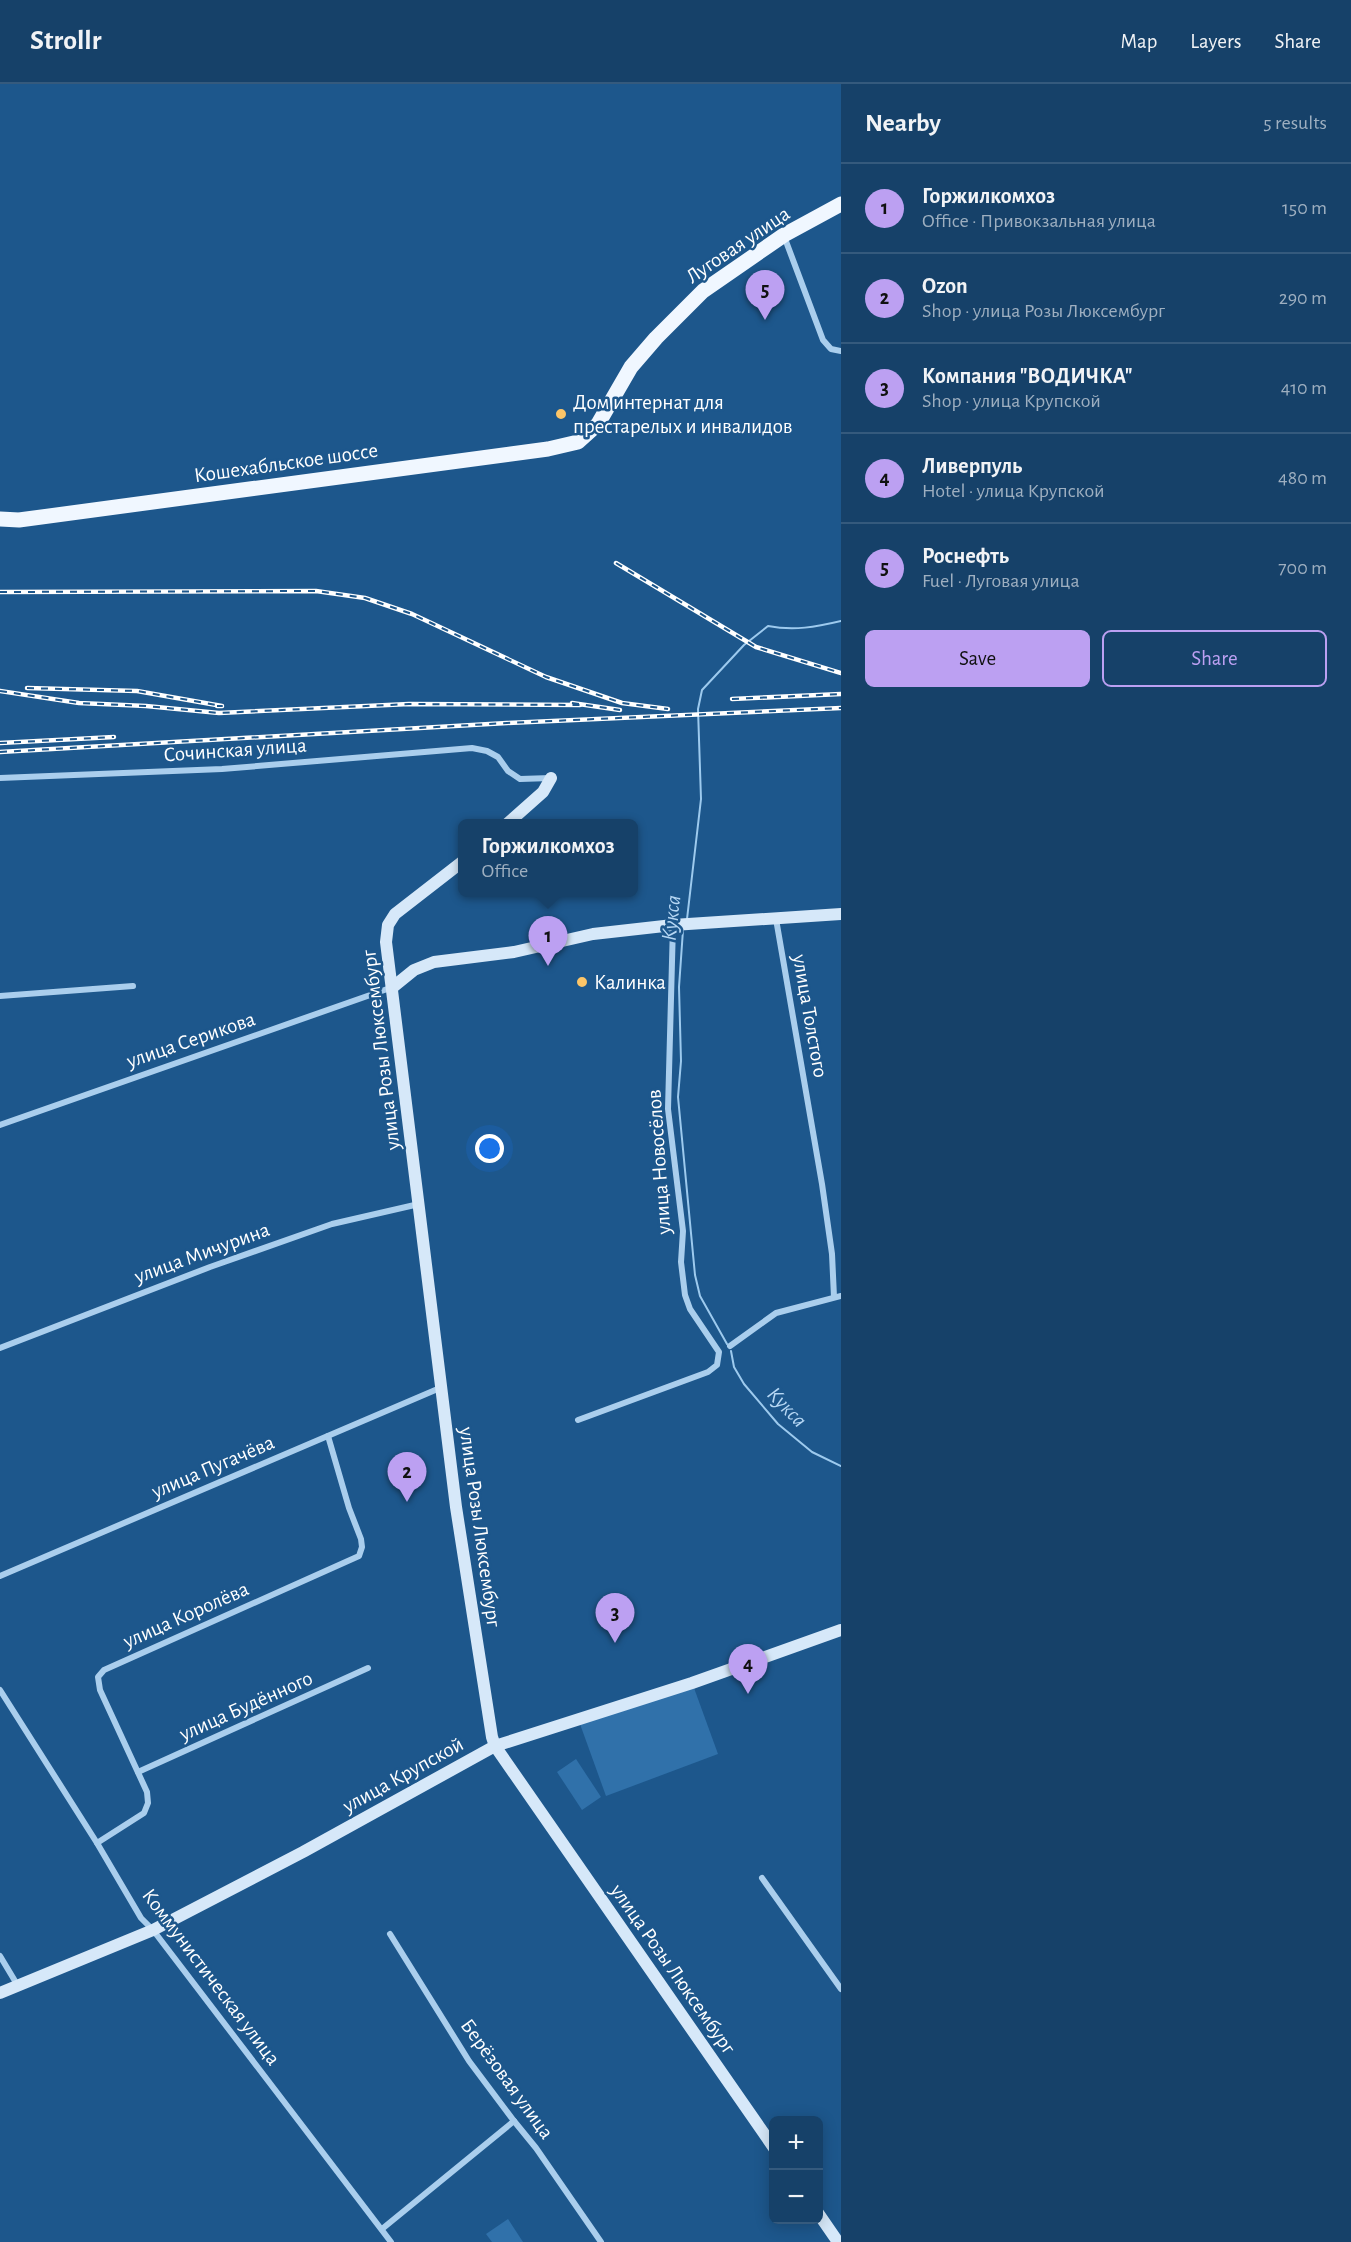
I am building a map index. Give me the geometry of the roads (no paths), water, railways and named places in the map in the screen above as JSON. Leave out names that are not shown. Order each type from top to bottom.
[{"type":"main road","name":"Луговая улица","points":[[578,442],[598,424],[631,367],[703,291],[784,235],[841,204]]},
{"type":"main road","name":"Кошехабльское шоссе","points":[[0,519],[19,520],[441,464],[548,449],[578,442]]},
{"type":"street","points":[[784,235],[823,340],[831,349],[841,351]]},
{"type":"street","name":"Сочинская улица","points":[[0,778],[222,769],[472,748],[487,751],[498,757],[508,771],[520,779],[551,778]]},
{"type":"street","points":[[513,819],[543,792],[551,778]]},
{"type":"street","name":"улица Розы Люксембург","points":[[458,865],[396,914],[388,925],[386,942],[440,1388],[456,1508],[492,1737],[495,1746],[769,2141]]},
{"type":"street","points":[[393,987],[414,970],[434,962],[514,952],[593,934],[681,924],[841,914]]},
{"type":"street","name":"улица Толстого","points":[[776,919],[822,1184],[838,1296]]},
{"type":"street","name":"улица Новосёлов","points":[[578,1420],[708,1372],[717,1365],[718,1352],[690,1309],[685,1295],[681,1262],[683,1231],[668,1109],[681,924]]},
{"type":"street","points":[[0,996],[133,986]]},
{"type":"street","name":"улица Серикова","points":[[0,1125],[393,987]]},
{"type":"street","name":"улица Мичурина","points":[[0,1348],[189,1275],[332,1224],[419,1204]]},
{"type":"street","points":[[730,1346],[776,1313],[838,1296]]},
{"type":"street","name":"улица Пугачёва","points":[[0,1576],[440,1388]]},
{"type":"street","name":"улица Королёва","points":[[98,1843],[144,1813],[148,1803],[147,1792],[100,1690],[98,1677],[104,1670],[359,1557],[362,1547],[361,1539],[349,1508],[328,1436]]},
{"type":"street","name":"улица Крупской","points":[[0,1993],[153,1930],[303,1852],[495,1746],[692,1683],[841,1630]]},
{"type":"street","name":"улица Будённого","points":[[138,1772],[368,1668]]},
{"type":"street","name":"Коммунистическая улица","points":[[0,1690],[98,1843],[141,1918],[153,1930],[391,2242]]},
{"type":"street","points":[[762,1878],[841,1989]]},
{"type":"street","name":"Берёзовая улица","points":[[390,1934],[469,2061],[536,2148],[601,2242]]},
{"type":"street","points":[[0,1956],[18,1986]]},
{"type":"street","points":[[382,2229],[514,2121]]},
{"type":"street","points":[[823,2219],[838,2242]]},
{"type":"waterway","name":"Кукса","points":[[687,919],[701,799],[698,709],[702,690],[744,645],[768,626],[805,628],[841,621]]},
{"type":"waterway","name":"Кукса","points":[[683,930],[679,987],[681,1061],[678,1097],[695,1275],[700,1296],[727,1344]]},
{"type":"waterway","name":"Кукса","points":[[731,1351],[734,1367],[744,1384],[778,1424],[812,1452],[841,1466]]},
{"type":"railway","points":[[616,563],[756,647],[841,673]]},
{"type":"railway","points":[[0,592],[316,591],[365,598],[412,614],[546,677],[622,703],[668,709]]},
{"type":"railway","points":[[27,688],[137,691],[222,706],[217,706]]},
{"type":"railway","points":[[0,691],[79,703],[219,713],[409,704],[580,705]]},
{"type":"railway","points":[[732,699],[841,694]]},
{"type":"railway","points":[[572,703],[620,710]]},
{"type":"railway","points":[[0,752],[507,723],[841,708]]},
{"type":"railway","points":[[0,743],[114,737]]},
{"type":"place","name":"Роснефть","points":[[765,320]]},
{"type":"place","name":"Дом интернат для престарелых и инвалидов","points":[[561,414]]},
{"type":"place","name":"Горжилкомхоз","points":[[548,966]]},
{"type":"place","name":"Калинка","points":[[582,982]]},
{"type":"place","name":"Ozon","points":[[407,1502]]},
{"type":"place","name":"Компания \"ВОДИЧКА\"","points":[[615,1643]]},
{"type":"place","name":"Ливерпуль","points":[[748,1694]]}]
